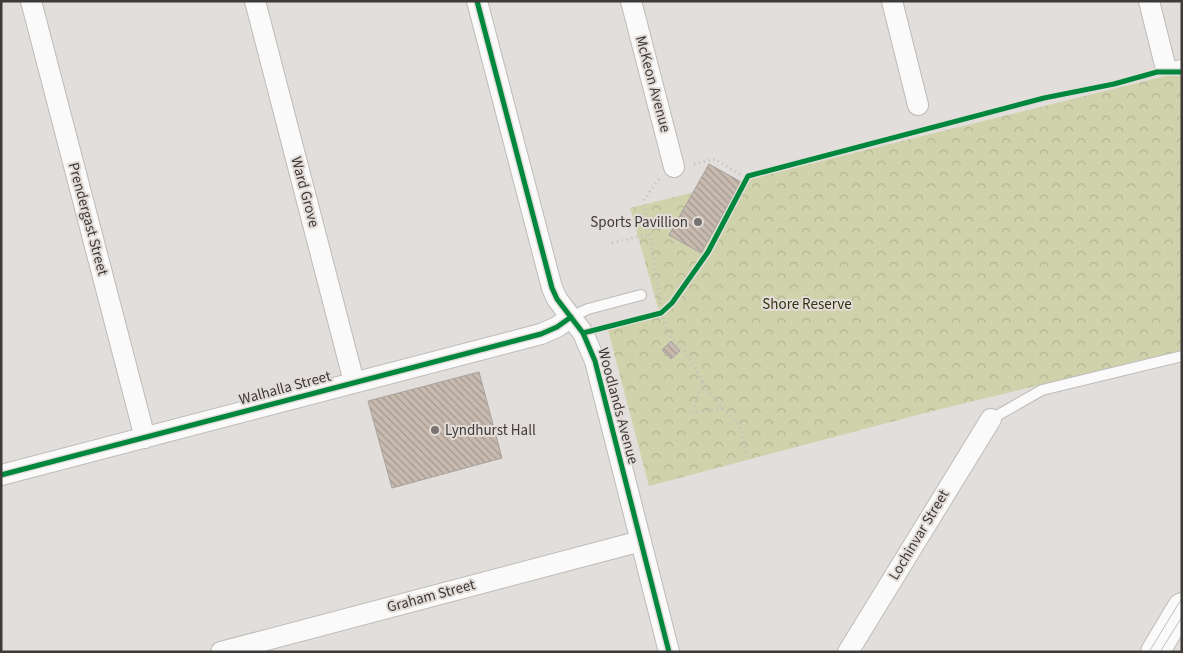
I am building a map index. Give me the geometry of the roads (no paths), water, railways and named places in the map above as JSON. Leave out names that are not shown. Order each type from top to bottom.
[{"type":"main road","points":[[1155,652],[1182,607]]},
{"type":"street","name":"Prendergast Street","points":[[31,1],[145,438]]},
{"type":"street","name":"Ward Grove","points":[[255,1],[354,382]]},
{"type":"street","name":"Woodlands Avenue","points":[[477,1],[552,288],[557,299],[583,333],[595,362],[669,652]]},
{"type":"street","name":"McKeon Avenue","points":[[631,1],[676,170]]},
{"type":"street","points":[[892,1],[918,105]]},
{"type":"street","points":[[1148,1],[1173,65]]},
{"type":"street","name":"Walhalla Street","points":[[1,475],[546,332],[557,328],[571,317]]},
{"type":"street","name":"Lochinvar Street","points":[[848,652],[991,419]]},
{"type":"street","name":"Graham Street","points":[[221,652],[641,541]]},
{"type":"lane","points":[[571,317],[588,308],[641,295]]},
{"type":"lane","points":[[991,419],[1042,390],[1182,356]]},
{"type":"tram line","points":[[1149,652],[1182,598]]},
{"type":"tram line","points":[[1160,652],[1182,617]]},
{"type":"place","name":"Sports Pavillion","points":[[698,222]]},
{"type":"place","name":"Lyndhurst Hall","points":[[435,430]]},
{"type":"park label","name":"Shore Reserve","points":[[807,304]]}]
